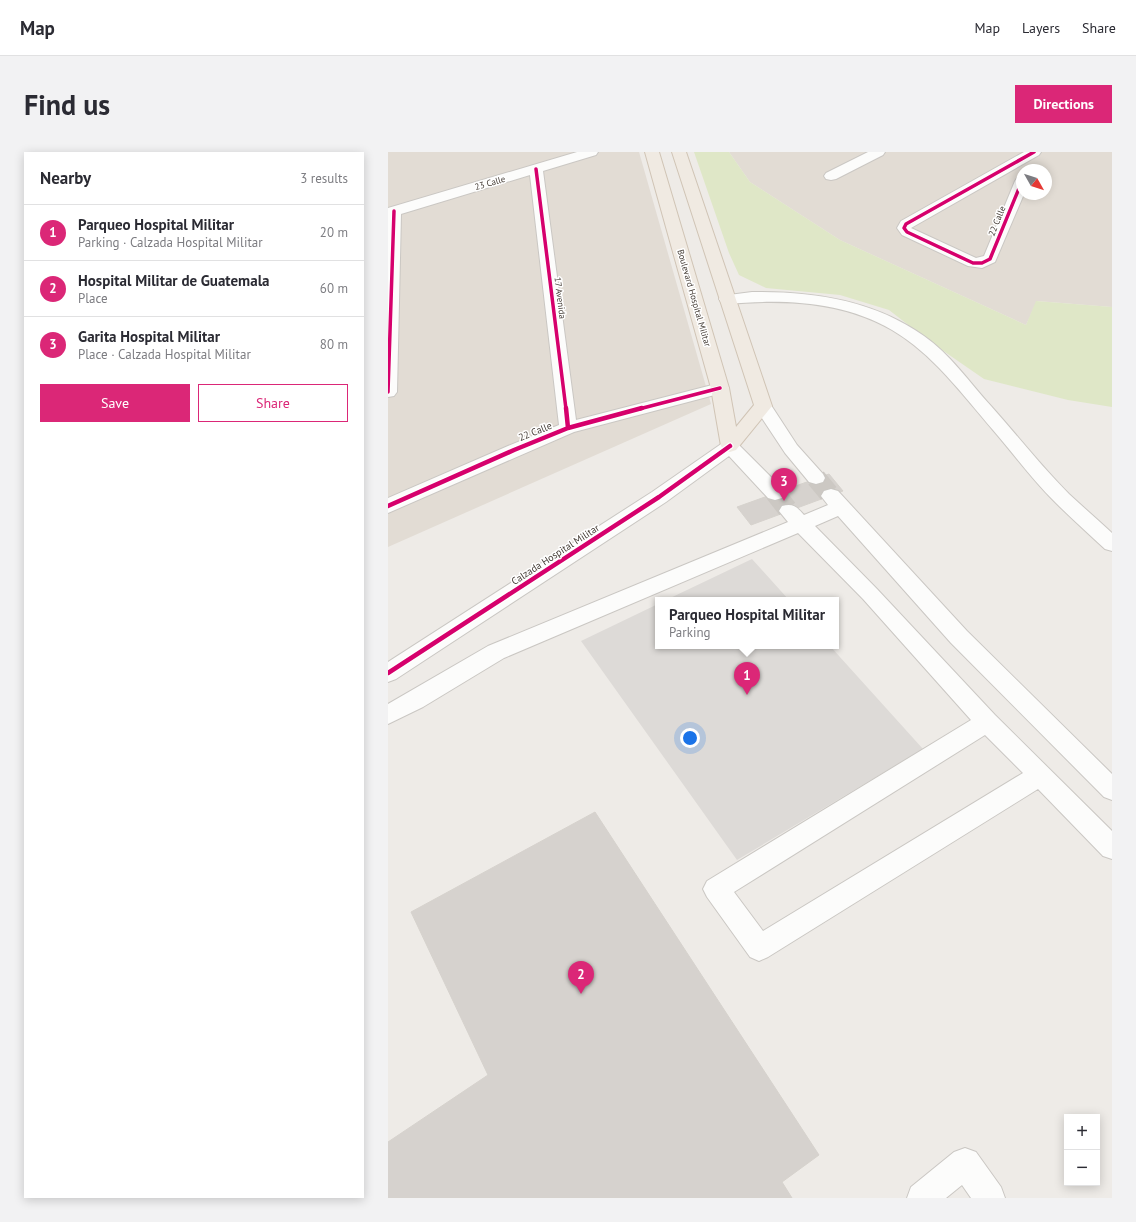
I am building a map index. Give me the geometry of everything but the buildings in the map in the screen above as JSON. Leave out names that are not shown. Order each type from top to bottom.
[{"type":"main road","name":"Boulevard Hospital Militar","points":[[652,152],[720,388],[730,446]]},
{"type":"main road","points":[[679,152],[763,406]]},
{"type":"main road","name":"Calzada Hospital Militar","points":[[730,446],[763,406]]},
{"type":"street","name":"23 Calle","points":[[391,212],[591,152]]},
{"type":"street","points":[[830,176],[878,152]]},
{"type":"street","name":"22 Calle","points":[[1016,196],[990,260],[982,263],[973,264],[905,230],[904,226],[1034,152]]},
{"type":"street","points":[[1029,164],[1034,152]]},
{"type":"street","name":"17 Avenida","points":[[536,169],[568,428]]},
{"type":"street","points":[[388,392],[391,212]]},
{"type":"street","points":[[727,299],[754,296],[790,296],[826,301],[860,310],[891,323],[919,340],[941,360],[1062,498],[1112,544]]},
{"type":"street","name":"22 Calle","points":[[388,506],[514,450],[568,428],[720,388]]},
{"type":"street","points":[[763,406],[791,449],[816,478]]},
{"type":"street","points":[[730,446],[775,493]]},
{"type":"street","name":"Calzada Hospital Militar","points":[[388,673],[659,497],[730,446]]},
{"type":"street","points":[[388,715],[408,705],[496,652],[795,517],[836,501],[958,637],[1112,790]]},
{"type":"street","points":[[795,517],[850,573],[987,722],[1112,848]]},
{"type":"street","points":[[987,722],[716,889],[759,948],[1040,775]]},
{"type":"street","points":[[922,1198],[965,1163],[990,1198]]},
{"type":"shaded area","points":[[388,152],[639,152],[711,404],[388,547]]},
{"type":"shaded area","points":[[729,152],[1112,152],[1112,307],[1037,301],[1026,325],[840,240],[750,182]]},
{"type":"shaded area","points":[[752,559],[786,597],[672,597]]},
{"type":"shaded area","points":[[655,605],[655,649],[833,649],[923,749],[737,860],[581,641]]},
{"type":"green space","points":[[694,152],[729,152],[750,182],[840,240],[1026,325],[1036,301],[1112,307],[1112,407],[1068,400],[984,379],[929,341],[889,310],[840,295],[766,288],[739,275],[729,253]]},
{"type":"tunnel","points":[[816,478],[831,496]]},
{"type":"tunnel","points":[[775,493],[789,511]]},
{"type":"cycle path","points":[[1016,196],[990,259],[982,263],[973,263],[907,232],[904,228],[906,224],[1034,152]]},
{"type":"cycle path","points":[[536,169],[568,428]]},
{"type":"cycle path","points":[[388,392],[394,211]]},
{"type":"cycle path","points":[[388,506],[514,450],[568,428],[720,388]]},
{"type":"cycle path","points":[[388,673],[659,497],[730,446]]},
{"type":"place","name":"Garita Hospital Militar","points":[[784,501]]},
{"type":"place","name":"Parqueo Hospital Militar","points":[[747,695]]},
{"type":"place","name":"Hospital Militar de Guatemala","points":[[581,994]]}]
